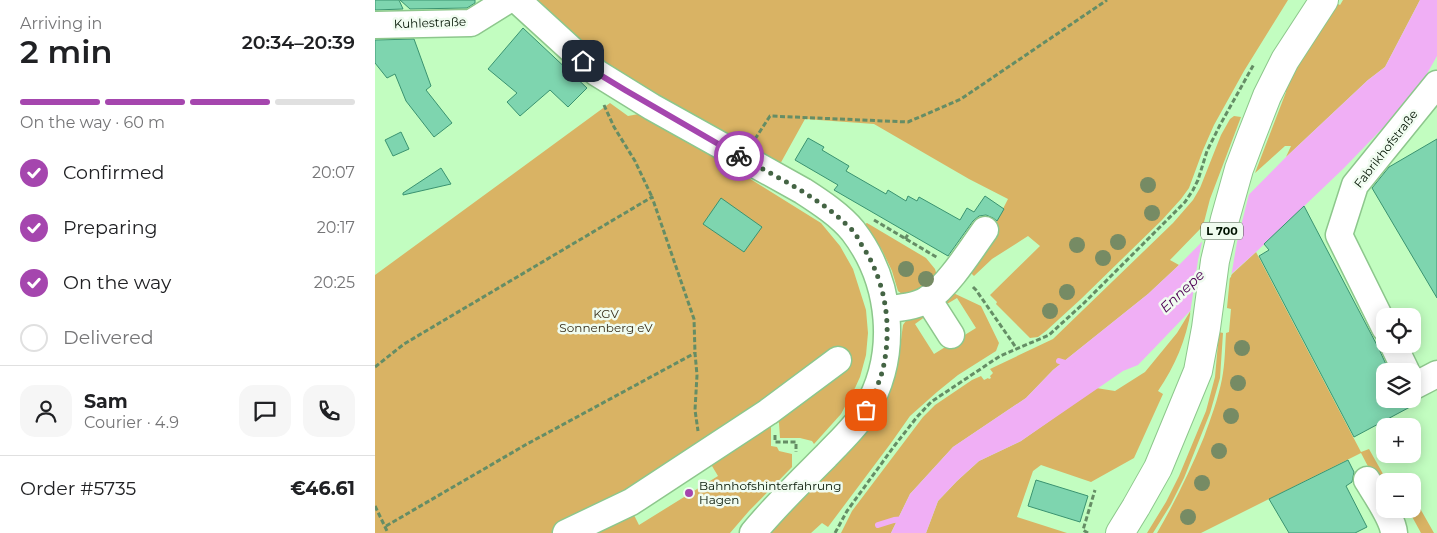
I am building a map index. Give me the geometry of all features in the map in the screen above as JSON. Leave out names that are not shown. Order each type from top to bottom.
[{"type":"main road","name":"L 700","points":[[1120,533],[1149,484],[1170,440],[1198,371],[1215,261],[1239,170],[1251,137],[1267,96],[1285,60],[1324,0]]},
{"type":"street","name":"Kuhlestraße","points":[[375,25],[471,23],[508,0]]},
{"type":"street","points":[[517,0],[597,73],[652,107],[823,204],[852,230],[874,266],[882,289],[888,333],[884,364],[876,390],[866,410],[851,429],[804,479],[782,499],[753,533]]},
{"type":"street","name":"Fabrikhofstraße","points":[[1376,310],[1339,235],[1355,185],[1437,84]]},
{"type":"street","points":[[886,309],[907,307],[928,299],[961,264],[985,230]]},
{"type":"street","points":[[928,299],[951,335]]},
{"type":"street","points":[[566,533],[631,502],[768,412],[837,360]]},
{"type":"street","points":[[1421,382],[1437,374]]},
{"type":"street","points":[[1367,480],[1390,520],[1394,533]]},
{"type":"path","points":[[770,116],[908,122],[961,99],[1107,0]]},
{"type":"path","points":[[835,533],[847,510],[917,417],[931,402],[992,361],[1049,335],[1185,202],[1198,180],[1207,151],[1220,125],[1258,57]]},
{"type":"path","points":[[612,82],[603,96],[606,112],[635,161],[652,197],[695,319],[697,376],[695,410],[702,456]]},
{"type":"path","points":[[375,367],[404,344],[652,197]]},
{"type":"path","points":[[852,230],[861,212],[937,257],[952,274],[976,290],[1017,349]]},
{"type":"path","points":[[905,239],[909,233]]},
{"type":"path","points":[[386,526],[527,444],[695,352]]},
{"type":"path","points":[[775,437],[775,442],[796,442],[796,445]]},
{"type":"path","points":[[1088,533],[1083,530],[1095,490]]},
{"type":"path","points":[[375,506],[388,533]]},
{"type":"green space","points":[[517,0],[1288,0],[1244,71],[1214,125],[1189,188],[1181,199],[1081,299],[1046,331],[1038,337],[1030,338],[996,304],[997,302],[990,295],[1040,246],[1028,236],[992,259],[974,276],[965,267],[990,234],[1008,199],[969,179],[874,124],[805,119],[774,175],[652,107]]},
{"type":"green space","points":[[1343,0],[1420,0],[1385,67],[1368,80],[1286,157],[1291,146],[1285,146],[1255,173],[1286,92],[1282,90],[1336,3],[1340,5]]},
{"type":"green space","name":"KGV Sonnenberg eV","points":[[610,103],[628,116],[644,113],[821,223],[840,246],[853,269],[866,310],[868,333],[866,355],[860,377],[841,414],[814,444],[812,441],[800,438],[780,438],[779,423],[774,416],[768,420],[771,427],[771,446],[777,447],[779,451],[792,454],[792,467],[730,533],[375,533],[375,275]],"holes":[[[709,461],[718,476],[639,525],[631,509]]]},
{"type":"green space","points":[[1234,116],[1241,117],[1210,199],[1203,226],[1170,260],[1179,265],[1148,294],[1053,370],[1026,398],[953,447],[910,494],[891,533],[841,533],[852,511],[923,417],[935,405],[972,380],[981,376],[984,380],[991,378],[990,376],[993,373],[990,369],[1053,339],[1173,223],[1193,200],[1200,188],[1221,135],[1230,119]]},
{"type":"green space","points":[[867,223],[926,258],[935,269],[938,279],[908,295],[898,291],[892,271],[882,250],[865,224]]},
{"type":"green space","points":[[1256,252],[1361,452],[1369,449],[1382,473],[1376,473],[1376,482],[1361,453],[1201,533],[1157,533],[1193,462],[1212,416],[1224,368],[1226,333],[1229,332],[1231,309],[1227,308],[1230,276]]},
{"type":"green space","points":[[949,291],[981,306],[999,343],[996,351],[958,375],[910,416],[828,527],[822,523],[811,533],[769,533],[886,399],[897,369],[903,325],[908,318],[918,311],[926,316],[915,324],[934,354],[976,328],[957,298],[942,307]]},
{"type":"green space","points":[[1191,310],[1179,352],[1170,372],[1158,391],[1163,394],[1134,458],[1091,482],[1041,465],[1033,471],[1017,517],[1067,533],[926,533],[938,501],[979,461],[1021,441],[1096,388],[1115,391],[1145,372],[1177,333]]},
{"type":"green space","points":[[1219,332],[1223,333],[1220,378],[1210,413],[1184,478],[1171,504],[1153,533],[1147,533],[1179,476],[1206,411],[1215,377]]},
{"type":"green space","points":[[1421,510],[1434,533],[1421,533],[1413,518],[1421,518]]},
{"type":"water","name":"Ennepe","points":[[1420,0],[1437,0],[1437,56],[1424,79],[1405,105],[1344,168],[1256,252],[1191,310],[1138,365],[1123,371],[1021,441],[979,461],[938,501],[926,533],[891,533],[910,494],[953,447],[1026,398],[1053,370],[1148,294],[1286,157],[1368,80],[1385,67]]},
{"type":"pier","points":[[1250,190],[1237,242],[1231,277],[1190,314],[1203,238]]},
{"type":"building","points":[[375,0],[399,0],[403,9],[375,10]]},
{"type":"building","points":[[400,0],[475,0],[475,3],[467,8],[410,9]]},
{"type":"building","points":[[523,28],[587,88],[568,107],[550,90],[520,116],[507,102],[517,93],[488,69]]},
{"type":"building","points":[[414,39],[431,86],[426,90],[452,123],[434,137],[406,101],[395,74],[387,78],[375,63],[375,40]]},
{"type":"building","points":[[401,132],[409,149],[393,156],[385,140]]},
{"type":"building","points":[[808,138],[824,147],[822,150],[849,166],[846,171],[886,194],[888,190],[906,201],[908,196],[917,201],[919,197],[960,220],[967,208],[974,212],[985,196],[1004,209],[997,221],[986,215],[979,216],[973,221],[948,256],[834,190],[838,185],[795,160]]},
{"type":"building","points":[[1437,139],[1437,298],[1372,188],[1389,167]]},
{"type":"building","points":[[441,168],[451,184],[403,195],[403,193]]},
{"type":"building","points":[[721,198],[762,227],[744,252],[703,224]]},
{"type":"building","points":[[1304,206],[1376,343],[1376,353],[1381,353],[1385,363],[1376,363],[1376,408],[1408,408],[1389,418],[1376,418],[1376,425],[1354,437],[1259,256],[1269,250],[1264,244]]},
{"type":"building","points":[[1348,460],[1354,472],[1352,482],[1346,486],[1367,527],[1355,533],[1289,533],[1269,499]]},
{"type":"building","points":[[1036,480],[1088,496],[1080,522],[1028,506]]},
{"type":"waterway","points":[[1059,361],[1072,365]]},
{"type":"waterway","points":[[878,525],[894,520],[906,519]]},
{"type":"way so far","points":[[739,156],[823,204],[852,230],[874,266],[882,289],[888,333],[882,374],[866,410]]},
{"type":"place","name":"Bahnhofshinterfahrung Hagen","points":[[689,493]]},
{"type":"route","points":[[583,61],[597,73],[652,107],[739,156]]}]
